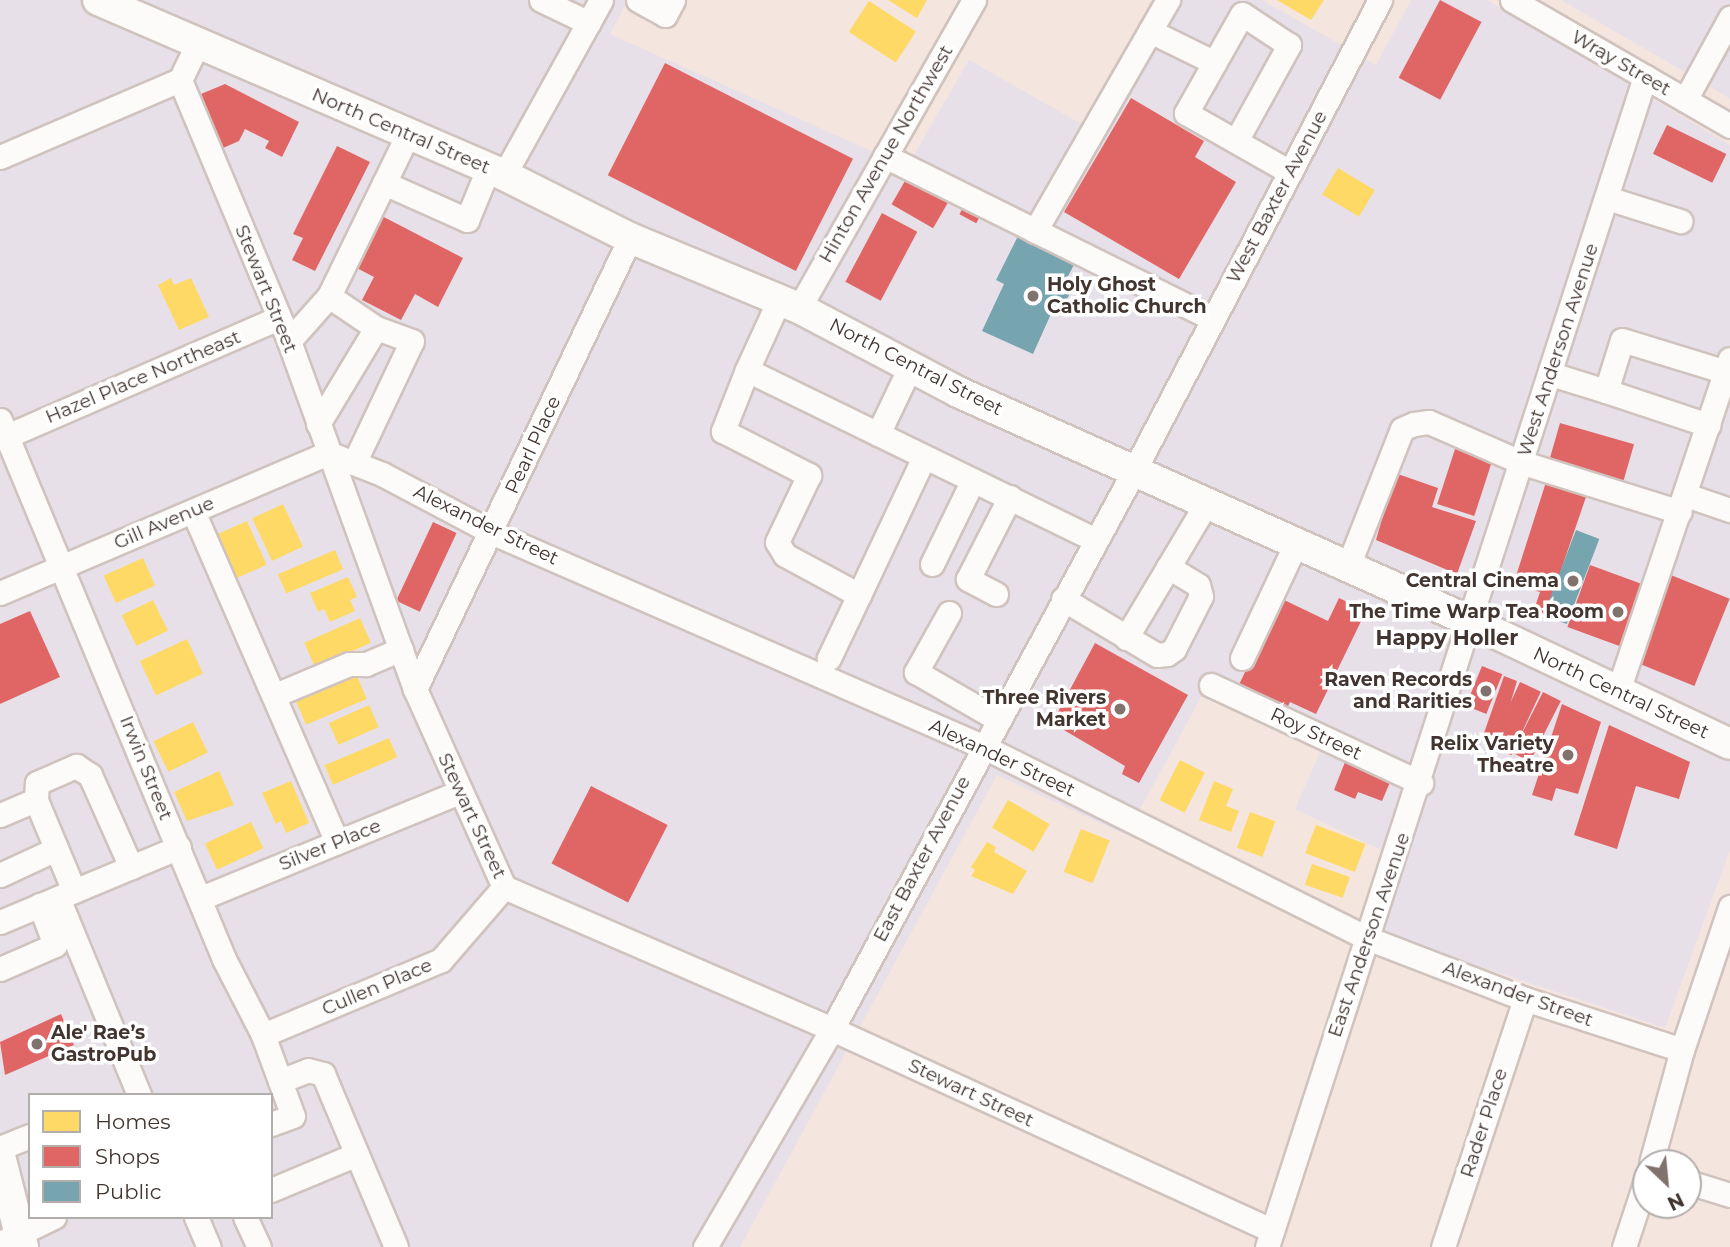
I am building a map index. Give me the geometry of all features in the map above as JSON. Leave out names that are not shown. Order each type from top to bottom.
[{"type":"main road","name":"North Central Street","points":[[98,0],[496,172],[630,238],[789,304],[909,367],[1472,622],[1730,744]]},
{"type":"main road","points":[[0,1156],[15,1241]]},
{"type":"street","points":[[541,0],[589,23]]},
{"type":"street","points":[[384,183],[467,220],[601,0]]},
{"type":"street","points":[[638,0],[664,15],[673,0]]},
{"type":"street","name":"Hinton Avenue Northwest","points":[[859,595],[785,555],[777,542],[809,475],[723,431],[747,370],[885,156],[974,0]]},
{"type":"street","points":[[1035,231],[1168,0]]},
{"type":"street","name":"West Baxter Avenue","points":[[1135,469],[1380,0]]},
{"type":"street","name":"Wray Street","points":[[1512,0],[1730,126]]},
{"type":"street","points":[[1236,141],[1289,45],[1242,14],[1186,113],[1290,172]]},
{"type":"street","points":[[1685,100],[1730,18]]},
{"type":"street","points":[[1150,31],[1215,63]]},
{"type":"street","points":[[0,157],[180,80],[198,43]]},
{"type":"street","name":"West Anderson Avenue","points":[[1472,622],[1645,77]]},
{"type":"street","name":"Stewart Street","points":[[180,80],[289,341],[415,689],[504,887],[832,1029],[1270,1239]]},
{"type":"street","points":[[289,341],[329,296],[408,134]]},
{"type":"street","points":[[885,156],[1213,318]]},
{"type":"street","points":[[1607,198],[1680,221]]},
{"type":"street","name":"Pearl Place","points":[[415,689],[493,533],[630,238]]},
{"type":"street","points":[[329,296],[376,328],[412,341],[355,463]]},
{"type":"street","name":"Hazel Place Northeast","points":[[4,428],[279,318]]},
{"type":"street","points":[[318,424],[376,328]]},
{"type":"street","points":[[1606,391],[1622,340],[1728,366],[1618,691]]},
{"type":"street","points":[[877,434],[909,367]]},
{"type":"street","points":[[747,370],[1095,540]]},
{"type":"street","points":[[1551,374],[1708,425]]},
{"type":"street","points":[[1348,566],[1402,429],[1429,422],[1523,463],[1683,504],[1730,510]]},
{"type":"street","name":"Irwin Street","points":[[4,428],[224,959],[263,1035],[293,1116],[273,1123]]},
{"type":"street","name":"Alexander Street","points":[[328,453],[355,463],[493,533],[982,746],[1367,938],[1525,999],[1682,1050]]},
{"type":"street","name":"Gill Avenue","points":[[0,593],[328,453]]},
{"type":"street","points":[[829,658],[924,457]]},
{"type":"street","name":"East Baxter Avenue","points":[[705,1247],[832,1029],[982,746],[1135,469]]},
{"type":"street","points":[[932,564],[974,480]]},
{"type":"street","points":[[996,594],[968,579],[1010,497]]},
{"type":"street","points":[[1126,638],[1207,502]]},
{"type":"street","points":[[193,511],[337,842]]},
{"type":"street","points":[[1242,658],[1296,542]]},
{"type":"street","points":[[1063,599],[1157,655],[1174,649],[1201,596],[1198,585],[1168,567]]},
{"type":"street","points":[[949,613],[916,672],[997,719]]},
{"type":"street","name":"East Anderson Avenue","points":[[1270,1239],[1472,622]]},
{"type":"street","points":[[275,695],[349,664],[366,664],[401,649]]},
{"type":"street","name":"Roy Street","points":[[1211,685],[1420,783]]},
{"type":"street","points":[[0,969],[55,945],[57,849],[36,800],[37,783],[76,765],[90,775],[131,867]]},
{"type":"street","name":"Silver Place","points":[[201,898],[460,792]]},
{"type":"street","points":[[0,815],[36,800]]},
{"type":"street","points":[[0,922],[179,847]]},
{"type":"street","points":[[0,874],[57,849]]},
{"type":"street","name":"Cullen Place","points":[[263,1035],[441,960],[504,887]]},
{"type":"street","points":[[57,898],[133,1093]]},
{"type":"street","points":[[1655,1149],[1682,1050],[1730,907]]},
{"type":"street","name":"Rader Place","points":[[1443,1247],[1525,999]]},
{"type":"street","points":[[280,1081],[308,1070],[323,1074],[396,1247]]},
{"type":"street","points":[[0,1148],[28,1137]]},
{"type":"street","points":[[273,1189],[357,1154]]},
{"type":"street","points":[[1702,1186],[1730,1195]]},
{"type":"street","points":[[15,1241],[51,1219]]},
{"type":"street","points":[[197,1219],[209,1247]]},
{"type":"street","points":[[246,1219],[258,1247]]},
{"type":"street","points":[[1624,1247],[1633,1219]]},
{"type":"shaded area","points":[[0,0],[628,0],[610,34],[907,167],[969,60],[1092,130],[1171,0],[1262,0],[1376,65],[1411,0],[1487,0],[1730,145],[1730,850],[1665,1028],[1397,939],[1364,920],[1383,851],[1295,809],[1323,746],[1205,690],[1126,835],[997,775],[740,1247],[0,1247]]},
{"type":"shaded area","points":[[1561,0],[1730,0],[1730,99],[1721,93]]},
{"type":"building: Homes","points":[[888,0],[927,0],[917,18]]},
{"type":"building: Homes","points":[[1277,0],[1324,0],[1311,20]]},
{"type":"building: Homes","points":[[869,1],[916,31],[896,63],[849,32]]},
{"type":"building: Homes","points":[[1338,168],[1375,190],[1359,217],[1322,195]]},
{"type":"building: Homes","points":[[171,278],[174,285],[191,278],[209,317],[179,330],[158,285]]},
{"type":"building: Homes","points":[[283,504],[303,547],[272,561],[252,518]]},
{"type":"building: Homes","points":[[247,521],[267,565],[236,578],[217,534]]},
{"type":"building: Homes","points":[[335,550],[343,569],[286,594],[278,574]]},
{"type":"building: Homes","points":[[143,558],[155,585],[116,603],[104,575]]},
{"type":"building: Homes","points":[[348,577],[357,597],[350,600],[355,611],[330,622],[324,609],[318,612],[310,593]]},
{"type":"building: Homes","points":[[153,600],[168,631],[136,646],[122,615]]},
{"type":"building: Homes","points":[[360,618],[371,643],[315,667],[304,643]]},
{"type":"building: Homes","points":[[187,639],[203,673],[156,695],[140,661]]},
{"type":"building: Homes","points":[[357,676],[367,699],[306,725],[296,702]]},
{"type":"building: Homes","points":[[369,705],[379,727],[339,745],[329,723]]},
{"type":"building: Homes","points":[[193,722],[208,753],[168,772],[153,741]]},
{"type":"building: Homes","points":[[389,738],[397,757],[333,785],[325,765]]},
{"type":"building: Homes","points":[[1180,760],[1205,773],[1185,813],[1160,800]]},
{"type":"building: Homes","points":[[219,771],[234,805],[187,821],[174,792]]},
{"type":"building: Homes","points":[[291,781],[309,823],[286,833],[281,821],[276,824],[262,793]]},
{"type":"building: Homes","points":[[1214,781],[1233,789],[1226,806],[1239,811],[1231,832],[1199,820]]},
{"type":"building: Homes","points":[[1008,800],[1050,824],[1034,852],[992,828]]},
{"type":"building: Homes","points":[[1250,812],[1275,821],[1262,857],[1237,848]]},
{"type":"building: Homes","points":[[251,822],[263,848],[217,870],[205,844]]},
{"type":"building: Homes","points":[[1316,825],[1365,844],[1355,872],[1305,853]]},
{"type":"building: Homes","points":[[1081,829],[1110,841],[1093,883],[1064,872]]},
{"type":"building: Homes","points":[[987,842],[996,847],[994,852],[1027,871],[1013,894],[971,876],[975,870],[971,867]]},
{"type":"building: Homes","points":[[1312,864],[1350,877],[1343,898],[1305,885]]},
{"type":"building: Shops","points":[[1440,0],[1481,22],[1440,100],[1399,78]]},
{"type":"building: Shops","points":[[665,63],[853,159],[796,271],[608,175]]},
{"type":"building: Shops","points":[[225,84],[299,122],[282,157],[265,148],[269,141],[245,129],[239,141],[223,148],[201,94]]},
{"type":"building: Shops","points":[[1131,98],[1204,141],[1195,157],[1236,182],[1179,279],[1064,212]]},
{"type":"building: Shops","points":[[1667,125],[1726,154],[1712,183],[1653,154]]},
{"type":"building: Shops","points":[[337,146],[370,162],[315,271],[292,260],[303,238],[293,234]]},
{"type":"building: Shops","points":[[909,174],[951,198],[933,228],[892,204]]},
{"type":"building: Shops","points":[[966,202],[983,211],[976,223],[959,214]]},
{"type":"building: Shops","points":[[882,213],[917,232],[881,301],[845,282]]},
{"type":"building: Shops","points":[[378,214],[463,258],[438,307],[415,294],[401,320],[362,300],[374,277],[351,265]]},
{"type":"building: Shops","points":[[1560,423],[1634,444],[1622,485],[1548,463]]},
{"type":"building: Shops","points":[[1456,446],[1493,458],[1474,516],[1437,504]]},
{"type":"building: Shops","points":[[1395,473],[1438,488],[1432,507],[1476,521],[1457,574],[1376,540]]},
{"type":"building: Shops","points":[[1546,482],[1587,494],[1546,614],[1534,610],[1540,592],[1520,586],[1516,576]]},
{"type":"building: Shops","points":[[433,522],[457,533],[420,612],[396,601]]},
{"type":"building: Shops","name":"The Time Warp Tea Room","points":[[1590,565],[1650,587],[1628,649],[1567,627]]},
{"type":"building: Shops","points":[[1661,571],[1730,599],[1694,686],[1626,658]]},
{"type":"building: Shops","points":[[1280,598],[1328,621],[1339,598],[1366,611],[1316,714],[1290,702],[1284,714],[1236,691]]},
{"type":"building: Shops","points":[[30,611],[60,677],[0,704],[0,624]]},
{"type":"building: Shops","name":"Three Rivers Market","points":[[1095,643],[1188,695],[1139,783],[1122,774],[1125,766],[1052,723]]},
{"type":"building: Shops","name":"Raven Records and Rarities","points":[[1482,666],[1502,674],[1486,714],[1466,706]]},
{"type":"building: Shops","points":[[1504,676],[1517,681],[1500,738],[1484,733]]},
{"type":"building: Shops","points":[[1520,682],[1541,692],[1511,755],[1490,745]]},
{"type":"building: Shops","points":[[1543,692],[1561,701],[1530,762],[1512,753]]},
{"type":"building: Shops","name":"Relix Variety Theatre","points":[[1562,704],[1601,722],[1578,794],[1556,788],[1552,801],[1532,795]]},
{"type":"building: Shops","points":[[1609,725],[1690,762],[1679,799],[1636,786],[1617,849],[1574,835]]},
{"type":"building: Shops","points":[[1345,762],[1391,780],[1382,801],[1358,792],[1355,799],[1334,790]]},
{"type":"building: Shops","points":[[591,786],[668,825],[628,903],[552,864]]},
{"type":"building: Shops","name":"Ale' Rae’s GastroPub","points":[[61,1014],[74,1045],[5,1075],[0,1042]]},
{"type":"building: Public","name":"Holy Ghost Catholic Church","points":[[1022,228],[1079,255],[1064,284],[1073,288],[1062,308],[1055,305],[1033,354],[982,331],[1004,284],[996,280]]},
{"type":"building: Public","name":"Central Cinema","points":[[1576,530],[1599,539],[1567,624],[1543,615]]},
{"type":"place","name":"Holy Ghost Catholic Church","points":[[1033,296]]},
{"type":"place","name":"Central Cinema","points":[[1573,581]]},
{"type":"place","name":"The Time Warp Tea Room","points":[[1618,612]]},
{"type":"place","name":"Raven Records and Rarities","points":[[1486,691]]},
{"type":"place","name":"Three Rivers Market","points":[[1120,709]]},
{"type":"place","name":"Relix Variety Theatre","points":[[1568,755]]},
{"type":"place","name":"Ale' Rae’s GastroPub","points":[[37,1044]]},
{"type":"district","name":"Happy Holler","points":[[1447,638]]}]
